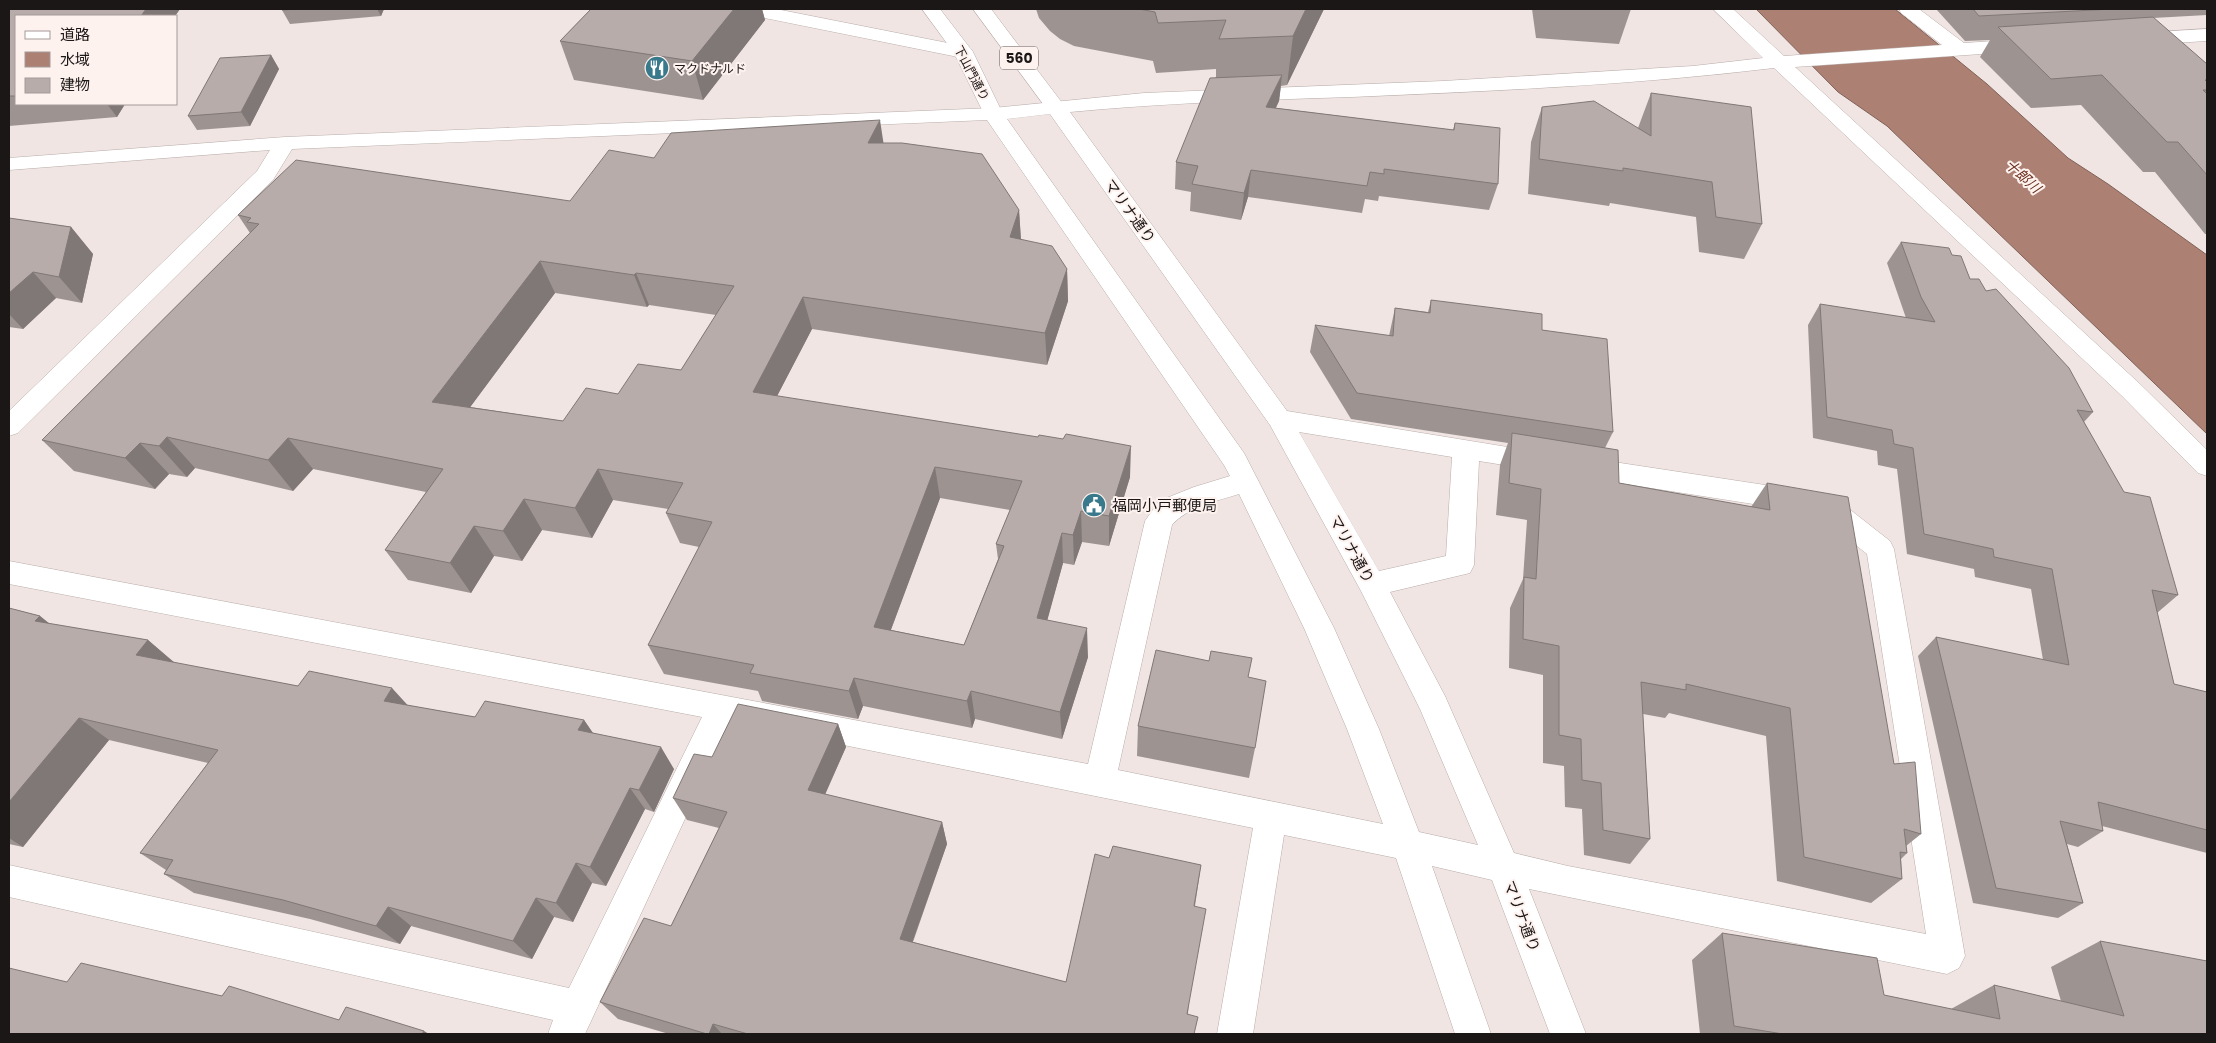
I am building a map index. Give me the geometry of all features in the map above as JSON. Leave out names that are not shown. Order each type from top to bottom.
[{"type":"street","points":[[750,9],[962,52]]},
{"type":"street","name":"下山門通り","points":[[931,9],[962,52],[993,114]]},
{"type":"street","name":"560","points":[[982,9],[1056,108]]},
{"type":"street","points":[[1722,9],[2123,384],[2207,466]]},
{"type":"street","points":[[1908,9],[1960,49]]},
{"type":"street","points":[[2118,40],[2207,35]]},
{"type":"street","points":[[2148,39],[2170,59]]},
{"type":"street","points":[[9,164],[285,143],[993,114],[1144,99],[1443,87],[1684,72],[1777,62],[2039,45]]},
{"type":"street","name":"マリナ通り","points":[[1056,108],[1279,419],[1372,584],[1434,706],[1504,868],[1568,1034]]},
{"type":"street","points":[[993,114],[1235,460],[1319,628],[1363,729],[1408,845],[1472,1034]]},
{"type":"street","points":[[9,426],[265,175],[285,143]]},
{"type":"street","points":[[9,572],[722,707],[1100,781],[1408,845],[1504,868],[1947,956],[1880,549],[1824,505],[1279,419]]},
{"type":"street","points":[[1372,584],[1460,565],[1466,449]]},
{"type":"street","points":[[1100,781],[1159,520],[1169,509],[1204,494],[1245,482]]},
{"type":"street","points":[[9,881],[572,1021],[722,707]]},
{"type":"street","points":[[1235,1034],[1271,816]]},
{"type":"water","name":"十郎川","points":[[1756,9],[1895,9],[1987,84],[2068,158],[2108,184],[2207,255],[2207,434],[1887,126],[1838,92]]},
{"type":"building","points":[[9,9],[146,9],[142,15],[15,15],[15,96],[9,96]]},
{"type":"building","points":[[591,9],[734,9],[692,61],[560,41]]},
{"type":"building","points":[[1139,9],[1306,9],[1293,36],[1219,39],[1226,20],[1158,23],[1155,12]]},
{"type":"building","points":[[1973,9],[2113,9],[1979,16]]},
{"type":"building","points":[[2153,17],[2207,64],[2207,80],[2205,80],[2207,82],[2207,90],[2203,90],[2207,94],[2207,175],[2178,142],[2167,142],[2102,75],[2051,79],[1998,27]]},
{"type":"building","points":[[271,55],[241,112],[188,116],[220,58]]},
{"type":"building","points":[[1282,75],[1266,107],[1454,130],[1455,123],[1500,128],[1498,184],[1384,169],[1384,174],[1370,172],[1367,186],[1251,170],[1244,193],[1192,184],[1198,166],[1176,162],[1210,78]]},
{"type":"building","points":[[1651,93],[1751,107],[1762,224],[1716,217],[1712,182],[1623,168],[1623,171],[1539,159],[1542,107],[1594,101],[1651,136]]},
{"type":"building","points":[[880,120],[868,143],[902,143],[982,154],[1019,210],[1010,237],[1052,246],[1067,269],[1045,333],[803,297],[753,392],[1038,437],[1039,435],[1063,439],[1066,434],[1131,446],[1109,516],[1081,511],[1073,535],[1062,533],[1037,618],[1087,628],[1060,712],[971,691],[967,701],[854,678],[849,691],[750,673],[754,665],[648,645],[712,522],[666,513],[683,483],[598,469],[575,508],[524,499],[503,531],[474,526],[450,563],[385,550],[443,469],[288,438],[268,460],[167,437],[159,446],[140,443],[125,458],[42,440],[259,224],[247,222],[251,218],[238,215],[296,160],[570,201],[609,150],[654,158],[671,133]],"holes":[[[540,261],[634,275],[636,273],[734,286],[681,370],[638,364],[618,394],[586,388],[563,421],[432,402]],[[935,467],[1022,481],[996,544],[1004,546],[964,645],[874,627]]]},
{"type":"building","points":[[9,218],[71,227],[59,277],[33,272],[9,293]]},
{"type":"building","points":[[1901,242],[1949,248],[1952,255],[1961,256],[1970,279],[1979,279],[1986,291],[1996,289],[2069,368],[2093,412],[2077,410],[2124,492],[2150,497],[2178,595],[2152,590],[2174,684],[2207,692],[2207,830],[2098,802],[2103,831],[2060,821],[2083,903],[1996,888],[1936,637],[2069,665],[2052,569],[1994,557],[1993,549],[1924,534],[1913,448],[1894,444],[1892,430],[1827,417],[1820,304],[1935,322],[1921,297]]},
{"type":"building","points":[[1431,300],[1542,314],[1542,330],[1607,339],[1613,432],[1357,393],[1315,325],[1393,336],[1395,308],[1430,313]]},
{"type":"building","points":[[1512,433],[1618,450],[1619,483],[1770,510],[1767,483],[1848,497],[1894,764],[1915,762],[1921,834],[1904,829],[1907,853],[1900,852],[1902,879],[1804,857],[1790,708],[1686,684],[1686,690],[1641,682],[1650,839],[1603,830],[1601,783],[1582,780],[1581,739],[1559,735],[1559,646],[1523,639],[1524,577],[1536,579],[1541,489],[1509,483]]},
{"type":"building","points":[[9,608],[40,616],[35,621],[148,640],[136,655],[298,686],[309,671],[392,688],[384,701],[475,717],[485,701],[584,720],[578,730],[661,747],[639,790],[630,788],[590,867],[576,863],[556,903],[536,898],[513,941],[388,907],[376,926],[283,900],[164,874],[173,860],[140,853],[218,750],[79,718],[9,802]]},
{"type":"building","points":[[1156,650],[1209,661],[1211,651],[1252,658],[1248,677],[1266,681],[1255,748],[1138,726]]},
{"type":"building","points":[[738,704],[838,724],[808,790],[942,822],[900,939],[1066,982],[1095,854],[1109,858],[1113,846],[1201,865],[1194,906],[1206,909],[1187,1014],[1198,1017],[1194,1034],[748,1034],[713,1024],[709,1034],[707,1034],[600,1002],[644,918],[671,926],[727,812],[673,798],[694,754],[712,757]]},
{"type":"building","points":[[1722,933],[1877,958],[1884,995],[2000,1019],[1994,985],[2124,1016],[2100,941],[2207,961],[2207,1034],[1783,1034],[1734,1026]]},
{"type":"building","points":[[81,963],[222,996],[229,986],[339,1020],[346,1007],[424,1031],[422,1034],[9,1034],[9,968],[67,982]]},
{"type":"place","name":"マクドナルド","points":[[657,68]]},
{"type":"place","name":"福岡小戸郵便局","points":[[1094,505]]}]
